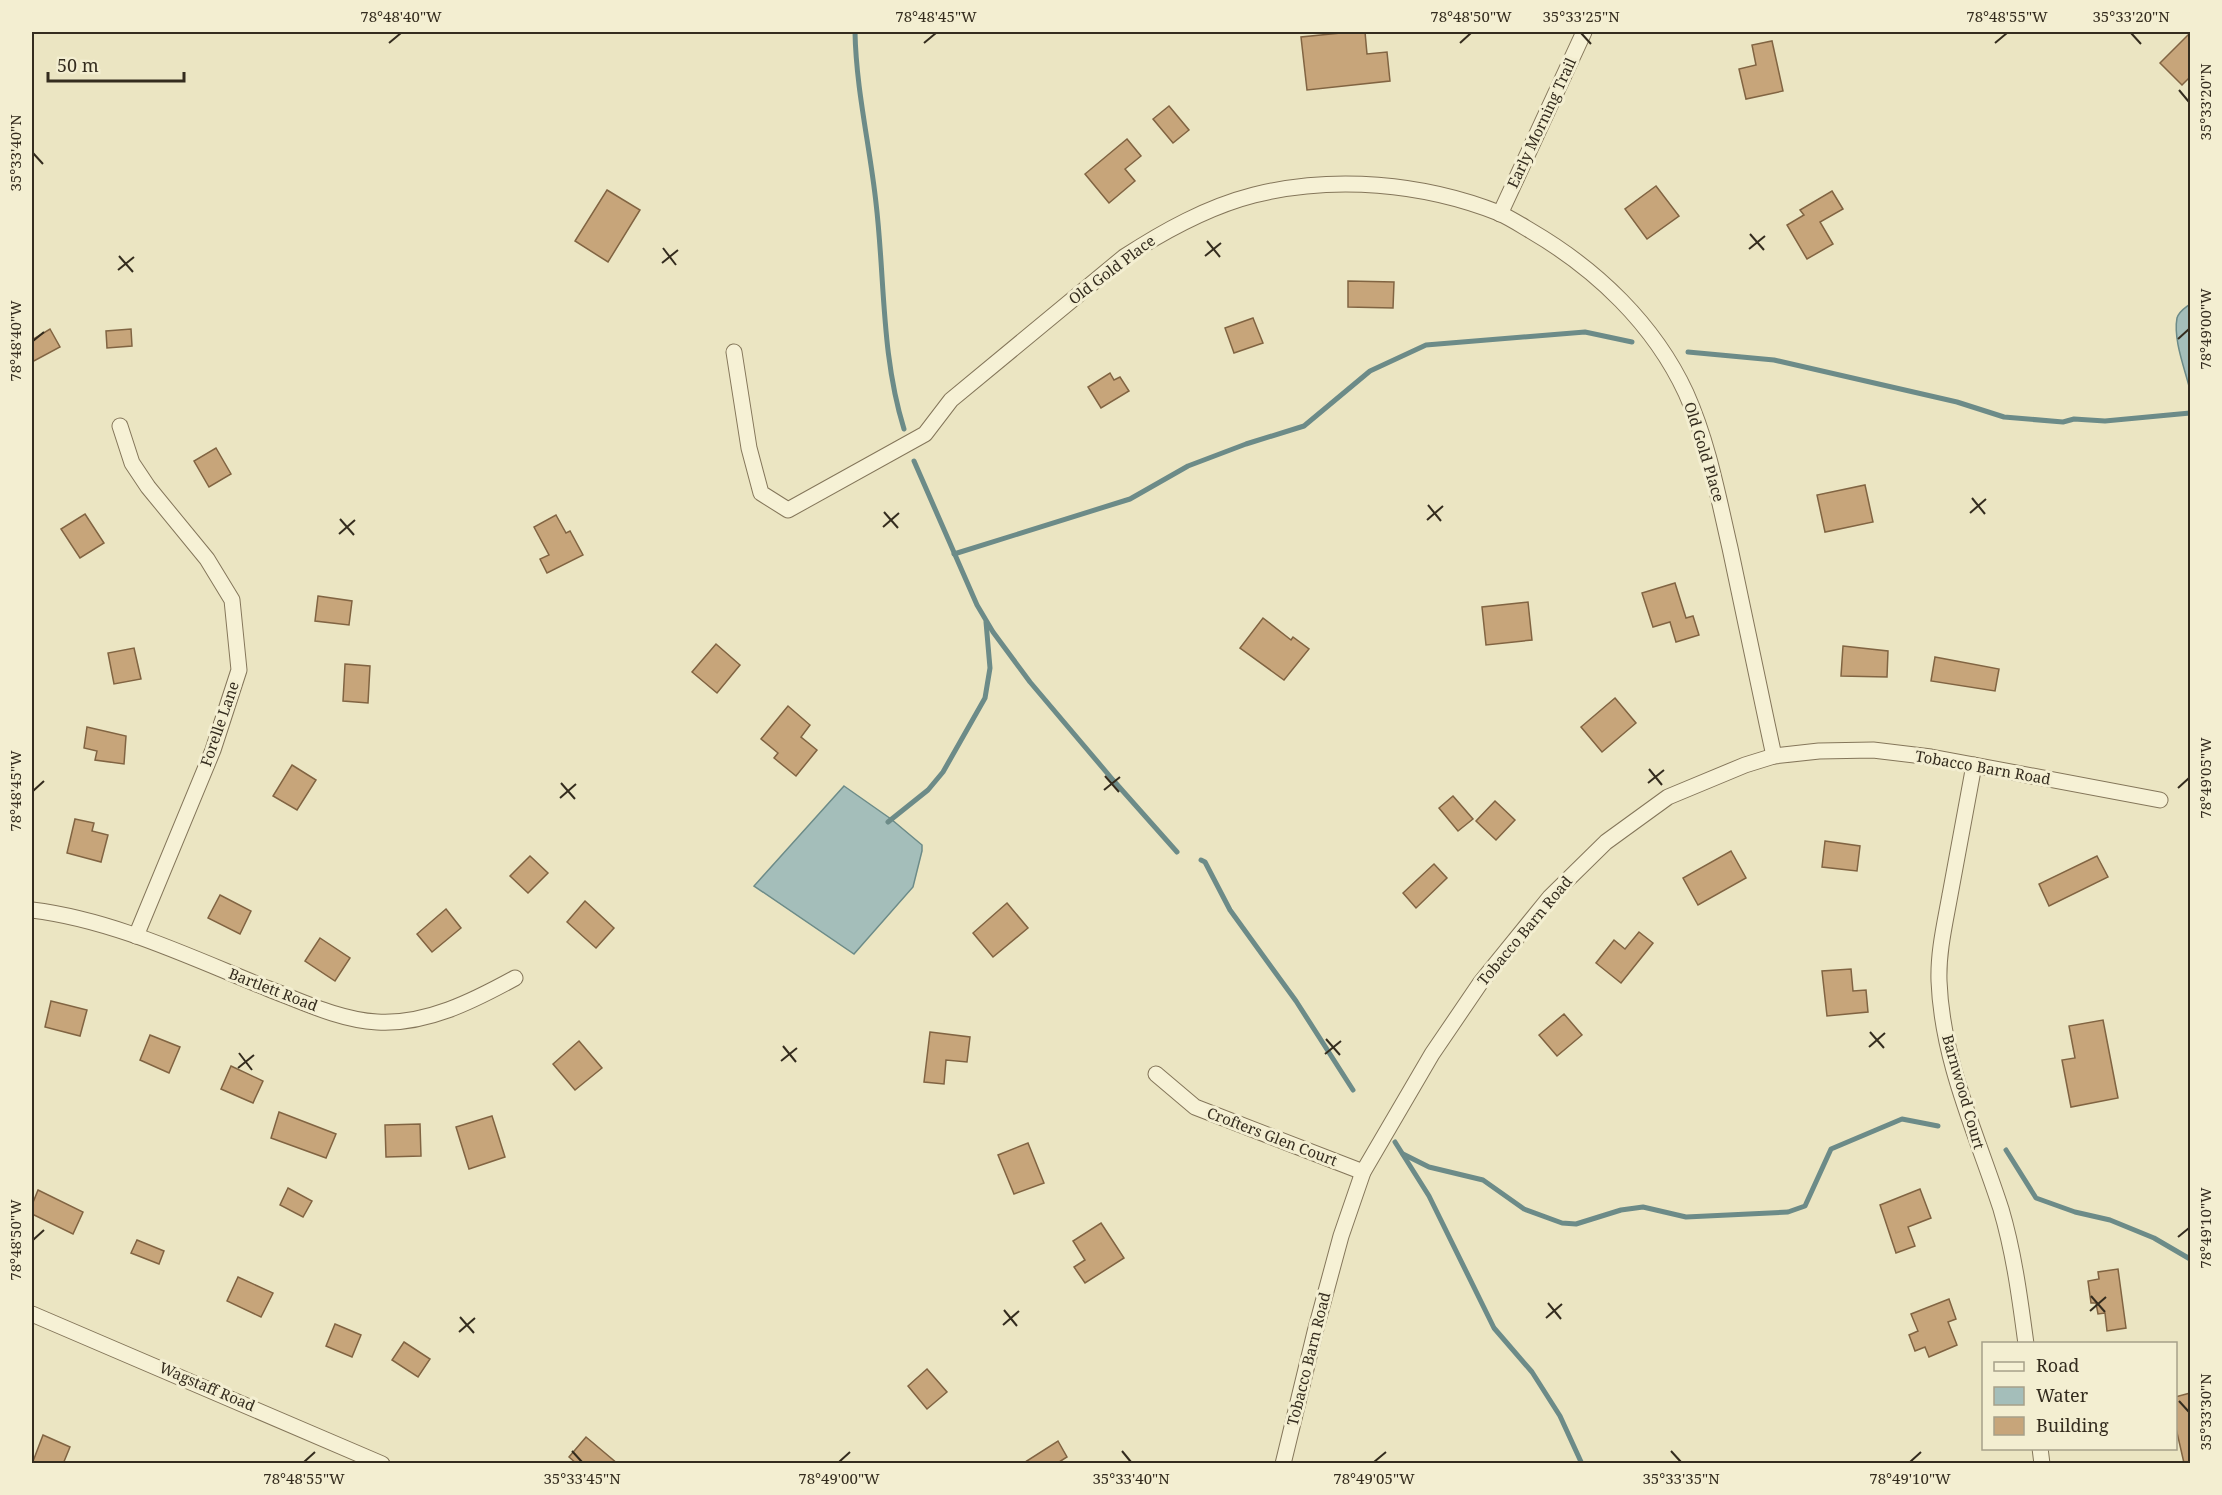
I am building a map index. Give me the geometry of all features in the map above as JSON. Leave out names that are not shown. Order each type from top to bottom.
[{"type":"street","name":"Early Morning Trail","points":[[1500,214],[1584,32]]},
{"type":"street","name":"Old Gold Place","points":[[734,352],[749,447],[761,493],[788,510],[925,434],[951,400],[1124,257],[1155,237],[1213,209],[1255,195],[1285,189],[1362,184],[1422,191],[1500,214],[1586,267],[1613,292],[1639,320],[1686,393],[1716,483],[1774,756]]},
{"type":"street","name":"Forelle Lane","points":[[120,426],[132,463],[148,487],[207,559],[232,600],[239,670],[213,750],[136,936]]},
{"type":"street","name":"Tobacco Barn Road","points":[[1283,1464],[1341,1236],[1363,1172],[1432,1054],[1481,982],[1550,897],[1606,842],[1668,797],[1744,765],[1774,756],[1819,751],[1873,750],[1974,765],[2160,800]]},
{"type":"street","name":"Barnwood Court","points":[[1974,765],[1943,936],[1940,992],[1950,1053],[2008,1239],[2026,1342]]},
{"type":"street","name":"Bartlett Road","points":[[32,910],[63,914],[136,936],[328,1012],[378,1022],[435,1016],[515,978]]},
{"type":"street","name":"Crofters Glen Court","points":[[1156,1074],[1194,1107],[1363,1172]]},
{"type":"street","name":"Wagstaff Road","points":[[32,1314],[382,1464]]},
{"type":"water","points":[[2190,304],[2190,390],[2178,345],[2176,327],[2179,313]]},
{"type":"water","points":[[844,786],[891,819],[922,845],[913,887],[854,954],[754,886]]},
{"type":"building","points":[[1365,32],[1367,54],[1387,52],[1390,81],[1307,90],[1301,37]]},
{"type":"building","points":[[2190,33],[2190,77],[2182,85],[2160,63]]},
{"type":"building","points":[[1772,41],[1783,91],[1746,99],[1739,69],[1756,65],[1752,45]]},
{"type":"building","points":[[1169,106],[1189,130],[1173,143],[1153,119]]},
{"type":"building","points":[[1127,139],[1141,156],[1125,169],[1135,181],[1109,203],[1085,174]]},
{"type":"building","points":[[1656,186],[1679,216],[1647,239],[1625,209]]},
{"type":"building","points":[[607,190],[640,210],[608,262],[575,241]]},
{"type":"building","points":[[1832,191],[1843,209],[1820,222],[1833,244],[1807,259],[1787,225],[1804,215],[1800,210]]},
{"type":"building","points":[[1348,281],[1394,282],[1393,308],[1348,307]]},
{"type":"building","points":[[1253,318],[1263,343],[1234,353],[1225,328]]},
{"type":"building","points":[[50,329],[60,347],[32,362],[32,340]]},
{"type":"building","points":[[131,329],[132,346],[107,348],[106,331]]},
{"type":"building","points":[[1110,373],[1114,380],[1120,377],[1129,391],[1101,408],[1088,387]]},
{"type":"building","points":[[216,448],[231,474],[209,487],[194,461]]},
{"type":"building","points":[[1865,485],[1873,522],[1825,532],[1817,495]]},
{"type":"building","points":[[85,514],[104,543],[80,558],[61,529]]},
{"type":"building","points":[[556,515],[566,533],[570,531],[583,555],[547,573],[540,559],[549,555],[534,527]]},
{"type":"building","points":[[1675,583],[1686,618],[1693,616],[1699,635],[1676,642],[1670,622],[1653,627],[1642,593]]},
{"type":"building","points":[[318,596],[352,601],[349,625],[315,621]]},
{"type":"building","points":[[1528,602],[1532,640],[1486,645],[1482,607]]},
{"type":"building","points":[[1263,618],[1291,640],[1293,637],[1309,649],[1284,680],[1240,648]]},
{"type":"building","points":[[716,644],[740,665],[717,693],[692,672]]},
{"type":"building","points":[[1843,646],[1888,651],[1887,677],[1841,676]]},
{"type":"building","points":[[134,648],[141,679],[114,684],[108,653]]},
{"type":"building","points":[[1935,657],[1999,669],[1995,691],[1931,681]]},
{"type":"building","points":[[345,664],[370,666],[368,703],[343,701]]},
{"type":"building","points":[[1615,698],[1636,723],[1602,752],[1581,727]]},
{"type":"building","points":[[788,706],[810,725],[801,737],[817,750],[796,776],[774,758],[778,753],[761,739]]},
{"type":"building","points":[[87,727],[126,736],[124,764],[95,760],[97,751],[84,748]]},
{"type":"building","points":[[292,765],[316,780],[297,810],[273,796]]},
{"type":"building","points":[[1453,796],[1473,819],[1458,831],[1439,808]]},
{"type":"building","points":[[1495,801],[1515,820],[1496,840],[1476,821]]},
{"type":"building","points":[[75,819],[94,823],[92,831],[108,835],[101,862],[67,853]]},
{"type":"building","points":[[1825,841],[1860,846],[1857,871],[1822,867]]},
{"type":"building","points":[[1731,851],[1746,878],[1698,905],[1683,878]]},
{"type":"building","points":[[530,856],[548,873],[528,893],[510,876]]},
{"type":"building","points":[[2097,856],[2108,877],[2049,906],[2039,884]]},
{"type":"building","points":[[1434,864],[1447,878],[1416,908],[1403,893]]},
{"type":"building","points":[[220,895],[251,911],[240,934],[208,918]]},
{"type":"building","points":[[585,901],[614,928],[596,948],[567,922]]},
{"type":"building","points":[[1007,903],[1028,928],[993,957],[973,933]]},
{"type":"building","points":[[446,909],[461,928],[432,952],[417,934]]},
{"type":"building","points":[[1639,932],[1653,943],[1621,983],[1596,963],[1614,940],[1625,949]]},
{"type":"building","points":[[320,938],[350,958],[335,981],[305,961]]},
{"type":"building","points":[[1851,969],[1853,991],[1866,990],[1868,1012],[1827,1016],[1822,971]]},
{"type":"building","points":[[51,1001],[87,1010],[80,1036],[45,1027]]},
{"type":"building","points":[[1564,1014],[1582,1035],[1557,1056],[1539,1035]]},
{"type":"building","points":[[2103,1020],[2118,1098],[2071,1107],[2062,1060],[2075,1058],[2069,1026]]},
{"type":"building","points":[[930,1032],[970,1037],[967,1062],[946,1060],[944,1084],[924,1082]]},
{"type":"building","points":[[150,1035],[180,1047],[169,1073],[140,1060]]},
{"type":"building","points":[[579,1041],[602,1068],[575,1090],[553,1064]]},
{"type":"building","points":[[231,1066],[263,1081],[253,1103],[221,1089]]},
{"type":"building","points":[[279,1112],[336,1134],[326,1158],[271,1138]]},
{"type":"building","points":[[492,1116],[505,1157],[469,1169],[456,1127]]},
{"type":"building","points":[[420,1124],[421,1156],[386,1157],[385,1125]]},
{"type":"building","points":[[1028,1143],[1044,1183],[1014,1194],[998,1155]]},
{"type":"building","points":[[288,1188],[312,1201],[303,1217],[280,1205]]},
{"type":"building","points":[[1920,1189],[1931,1218],[1908,1227],[1915,1246],[1896,1253],[1880,1205]]},
{"type":"building","points":[[38,1190],[83,1212],[73,1234],[32,1214],[32,1205]]},
{"type":"building","points":[[1101,1223],[1124,1258],[1085,1283],[1074,1267],[1085,1260],[1073,1241]]},
{"type":"building","points":[[137,1240],[164,1251],[159,1264],[131,1253]]},
{"type":"building","points":[[2118,1269],[2126,1328],[2107,1331],[2105,1313],[2098,1314],[2096,1303],[2091,1303],[2088,1281],[2099,1279],[2098,1272]]},
{"type":"building","points":[[238,1277],[273,1293],[261,1317],[227,1301]]},
{"type":"building","points":[[1949,1299],[1956,1319],[1948,1322],[1957,1345],[1929,1357],[1925,1347],[1915,1351],[1909,1335],[1918,1331],[1911,1314]]},
{"type":"building","points":[[335,1324],[361,1335],[352,1357],[326,1346]]},
{"type":"building","points":[[404,1342],[430,1359],[418,1377],[392,1360]]},
{"type":"building","points":[[927,1369],[947,1392],[927,1409],[908,1386]]},
{"type":"building","points":[[2190,1393],[2190,1463],[2184,1463],[2177,1433],[2177,1396]]},
{"type":"building","points":[[43,1435],[70,1447],[63,1464],[32,1464]]},
{"type":"building","points":[[586,1437],[618,1464],[577,1464],[569,1457]]},
{"type":"building","points":[[1058,1441],[1067,1457],[1056,1464],[1022,1464]]},
{"type":"waterway","points":[[855,32],[858,75],[879,231],[887,345],[904,429]]},
{"type":"waterway","points":[[954,554],[1130,499],[1188,466],[1246,444],[1304,426],[1370,371],[1426,345],[1585,332],[1632,342]]},
{"type":"waterway","points":[[1688,352],[1774,360],[1957,402],[2004,417],[2063,422],[2074,419],[2105,421],[2190,413]]},
{"type":"waterway","points":[[914,461],[977,605],[993,632],[1030,682],[1177,852]]},
{"type":"waterway","points":[[888,822],[928,790],[943,772],[985,698],[990,668],[986,622]]},
{"type":"waterway","points":[[1201,860],[1205,862],[1230,910],[1296,1001],[1353,1090]]},
{"type":"waterway","points":[[1403,1154],[1429,1167],[1483,1180],[1524,1209],[1562,1223],[1576,1224],[1621,1210],[1643,1207],[1686,1217],[1788,1212],[1805,1206],[1831,1149],[1902,1119],[1938,1126]]},
{"type":"waterway","points":[[1395,1142],[1429,1196],[1494,1328],[1532,1372],[1560,1416],[1582,1464]]},
{"type":"waterway","points":[[2006,1150],[2036,1198],[2075,1212],[2110,1220],[2154,1238],[2190,1259]]}]
